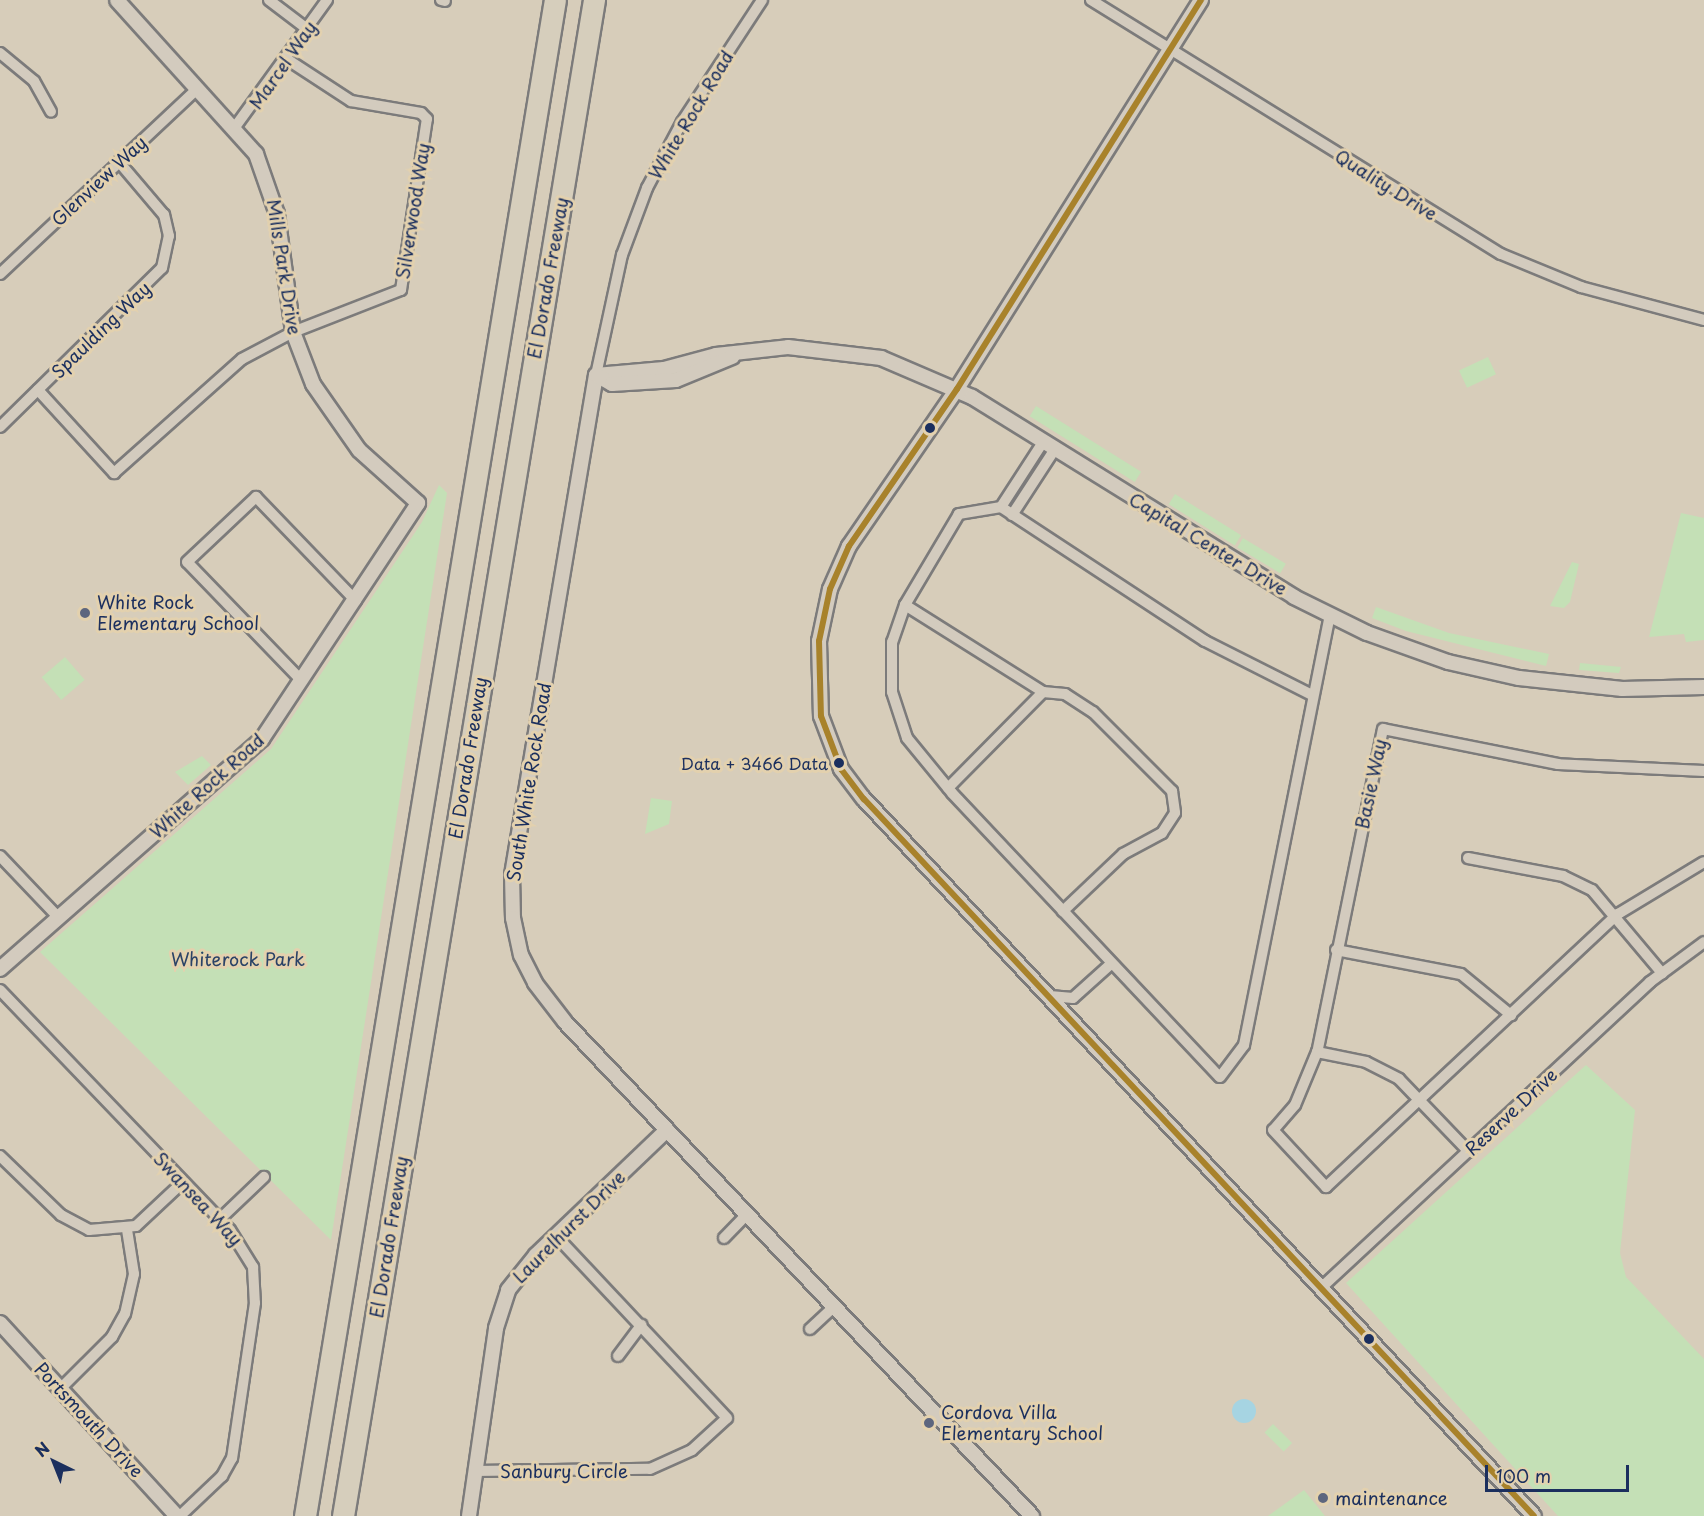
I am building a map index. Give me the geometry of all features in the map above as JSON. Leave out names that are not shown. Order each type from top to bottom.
[{"type":"highway","name":"El Dorado Freeway","points":[[305,1516],[555,0]]},
{"type":"highway","name":"El Dorado Freeway","points":[[343,1516],[594,0]]},
{"type":"street","name":"Mills Park Drive","points":[[117,0],[235,127],[256,154],[272,192],[293,332],[313,384],[334,418],[359,450],[414,495],[417,510]]},
{"type":"street","points":[[269,0],[307,29]]},
{"type":"street","name":"Marcel Way","points":[[235,127],[288,60],[327,0]]},
{"type":"street","name":"White Rock Road","points":[[596,375],[622,255],[647,188],[682,122],[762,0]]},
{"type":"street","name":"Quality Drive","points":[[1091,0],[1501,254],[1581,287],[1704,320]]},
{"type":"street","points":[[1201,0],[957,389],[855,536],[830,589],[819,640],[821,716],[841,769],[859,792],[1534,1516]]},
{"type":"street","points":[[0,53],[34,81],[51,112]]},
{"type":"street","name":"Silverwood Way","points":[[38,390],[114,472],[225,370],[293,332],[401,290],[427,119],[421,113],[351,100],[288,60]]},
{"type":"street","name":"Glenview Way","points":[[0,274],[198,88]]},
{"type":"street","name":"Spaulding Way","points":[[0,427],[149,285],[166,258],[164,215],[119,162]]},
{"type":"street","name":"Capital Center Drive","points":[[596,375],[732,357],[788,347],[857,354],[957,389],[1330,615],[1401,646],[1519,678],[1622,689],[1704,687]]},
{"type":"street","name":"South White Rock Road","points":[[596,375],[512,875],[511,906],[518,943],[535,983],[667,1130],[1032,1516]]},
{"type":"street","points":[[1049,445],[1001,507],[959,514],[905,605],[892,642],[892,692],[907,738],[948,788],[1220,1077],[1244,1045],[1312,695],[1330,615]]},
{"type":"street","points":[[1012,515],[1049,445]]},
{"type":"street","points":[[302,681],[188,562],[256,497],[356,601]]},
{"type":"street","points":[[1001,507],[1205,641],[1312,695]]},
{"type":"street","name":"White Rock Road","points":[[0,969],[262,739],[417,510]]},
{"type":"street","points":[[905,605],[1043,692],[1065,694],[1093,712],[1172,791],[1175,813],[1162,833],[1123,854],[1063,911]]},
{"type":"street","points":[[948,788],[1043,692]]},
{"type":"street","name":"Basie Way","points":[[1422,1102],[1326,1187],[1273,1130],[1295,1105],[1317,1052],[1336,950],[1383,729],[1558,764],[1704,771]]},
{"type":"street","points":[[0,856],[58,917]]},
{"type":"street","points":[[1468,858],[1563,876],[1592,890],[1618,915],[1662,973]]},
{"type":"street","points":[[1422,1102],[1618,915],[1704,862]]},
{"type":"street","name":"Reserve Drive","points":[[1322,1287],[1662,973],[1704,942]]},
{"type":"street","points":[[1336,950],[1461,974],[1511,1015]]},
{"type":"street","points":[[1050,996],[1073,998],[1112,963]]},
{"type":"street","name":"Swansea Way","points":[[0,990],[220,1220],[250,1261],[255,1304],[231,1458],[222,1476],[179,1516]]},
{"type":"street","points":[[1317,1052],[1379,1067],[1422,1102],[1469,1152]]},
{"type":"street","name":"Laurelhurst Drive","points":[[468,1516],[498,1317],[520,1273],[667,1130]]},
{"type":"street","points":[[0,1156],[79,1227],[127,1230],[154,1215],[183,1182]]},
{"type":"street","points":[[220,1220],[264,1177]]},
{"type":"street","points":[[724,1238],[747,1214]]},
{"type":"street","points":[[60,1389],[112,1337],[125,1314],[134,1274],[127,1230]]},
{"type":"street","name":"Sanbury Circle","points":[[474,1472],[639,1471],[672,1461],[701,1444],[727,1418],[557,1237]]},
{"type":"street","points":[[810,1329],[834,1307]]},
{"type":"street","name":"Portsmouth Drive","points":[[0,1323],[179,1516]]},
{"type":"street","points":[[618,1356],[641,1325]]},
{"type":"green space","points":[[1488,357],[1496,374],[1467,388],[1459,371]]},
{"type":"green space","points":[[1036,406],[1141,472],[1135,482],[1030,416]]},
{"type":"green space","name":"Whiterock Park","points":[[439,485],[447,493],[331,1240],[40,952],[271,749],[422,522]]},
{"type":"green space","points":[[1175,494],[1241,535],[1235,546],[1169,504]]},
{"type":"green space","points":[[1681,513],[1704,518],[1704,640],[1686,642],[1684,634],[1649,637]]},
{"type":"green space","points":[[1243,538],[1286,564],[1280,573],[1237,547]]},
{"type":"green space","points":[[1572,562],[1579,564],[1570,602],[1564,608],[1550,606]]},
{"type":"green space","points":[[1376,607],[1449,633],[1549,654],[1546,666],[1406,631],[1372,618]]},
{"type":"green space","points":[[65,657],[85,680],[61,700],[42,677]]},
{"type":"green space","points":[[1580,663],[1621,667],[1619,673],[1579,670]]},
{"type":"green space","points":[[202,756],[211,765],[188,785],[175,772]]},
{"type":"green space","points":[[651,798],[672,801],[669,824],[645,834]]},
{"type":"green space","points":[[1586,1065],[1635,1110],[1620,1253],[1626,1277],[1704,1359],[1704,1516],[1558,1516],[1346,1283]]},
{"type":"green space","points":[[1273,1424],[1292,1443],[1284,1452],[1265,1432]]},
{"type":"green space","points":[[1304,1490],[1325,1516],[1268,1516]]},
{"type":"water","points":[[1244,1399],[1252,1403],[1256,1411],[1252,1419],[1244,1423],[1236,1419],[1232,1411],[1236,1403]]},
{"type":"transit line","points":[[1201,0],[957,389],[849,546],[830,589],[819,641],[821,716],[841,769],[864,799],[1534,1516]]},
{"type":"place","name":"White Rock Elementary School","points":[[85,613]]},
{"type":"place","name":"Data + 3466 Data","points":[[839,763]]},
{"type":"place","name":"Cordova Villa Elementary School","points":[[929,1423]]},
{"type":"place","name":"maintenance","points":[[1323,1498]]}]
